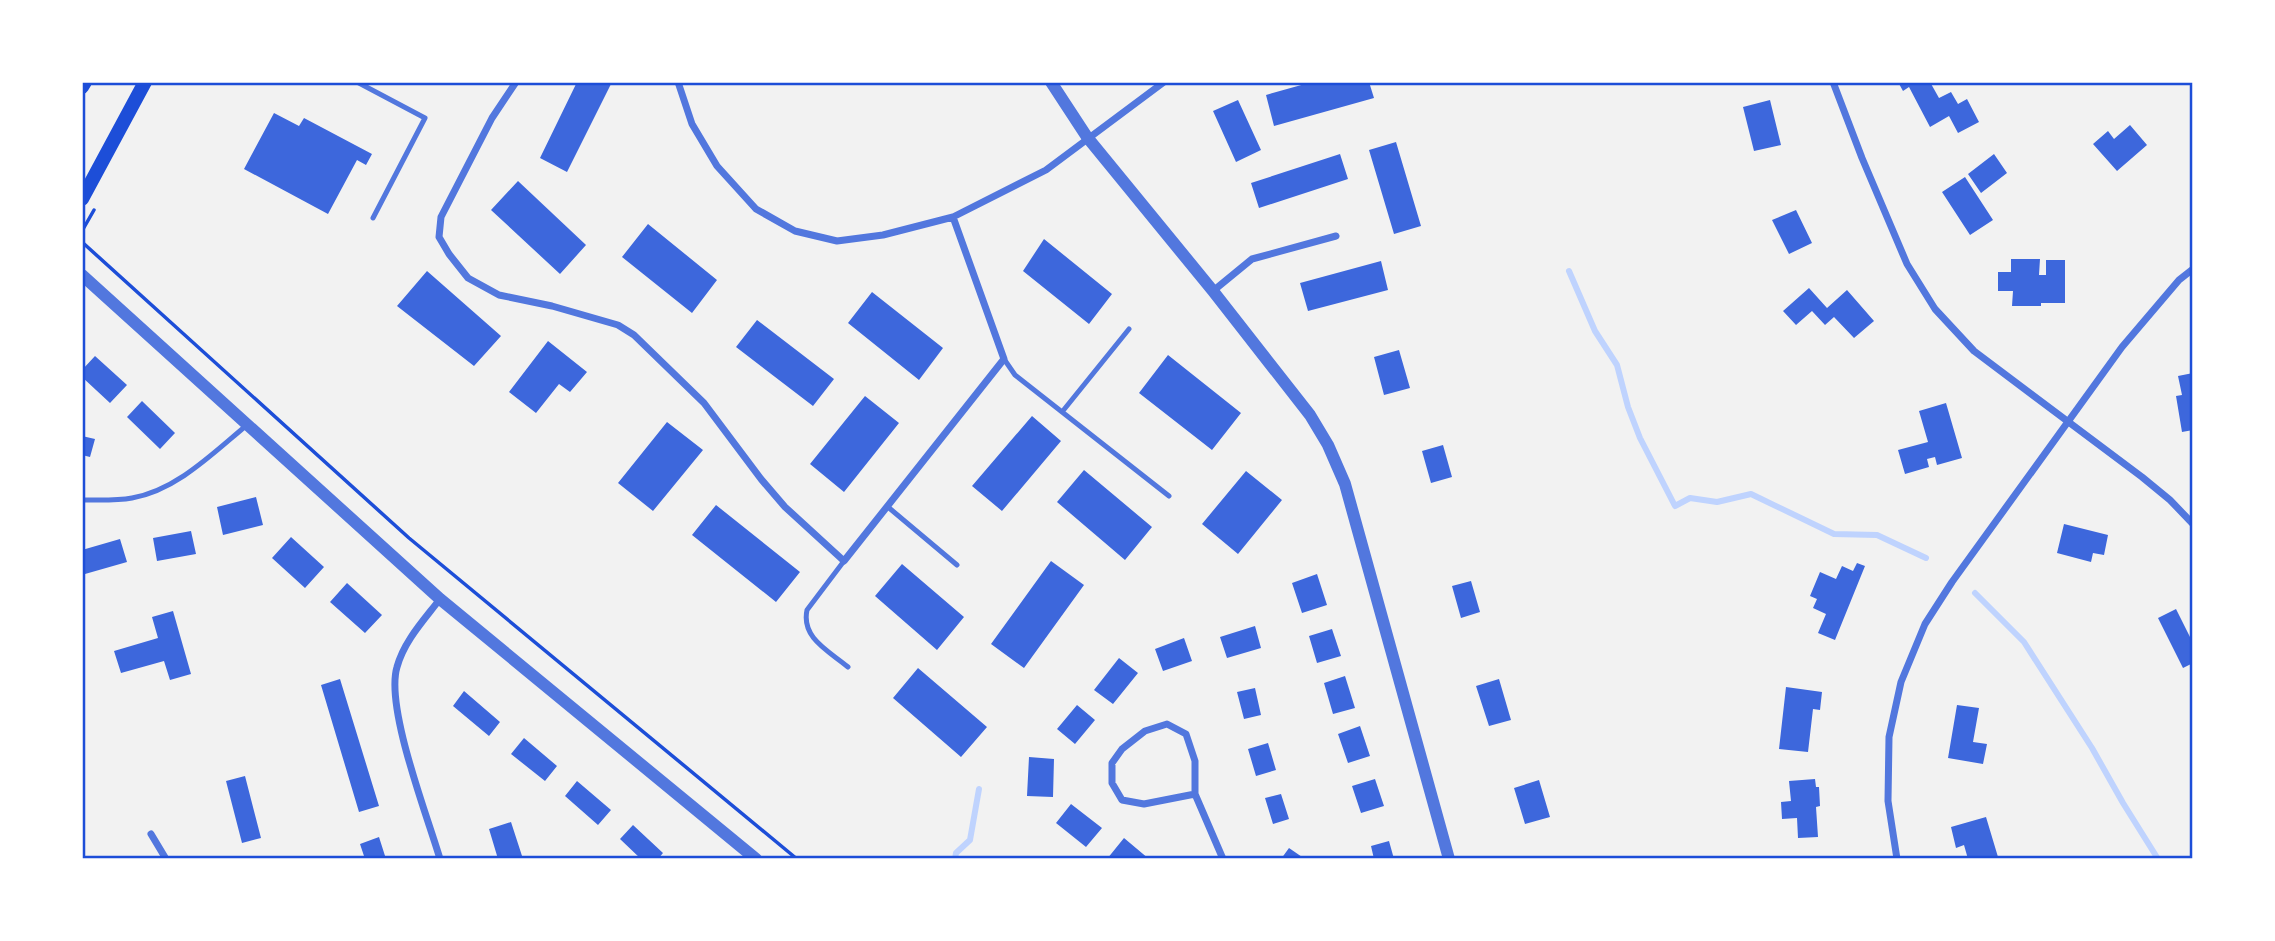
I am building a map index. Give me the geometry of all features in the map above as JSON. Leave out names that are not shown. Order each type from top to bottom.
[{"type":"main road","points":[[82,200],[145,82]]},
{"type":"street","points":[[516,82],[492,118],[441,217],[439,237],[449,254],[468,278],[499,295],[552,306],[618,326],[634,335],[704,403],[785,507],[844,561],[1004,359],[953,217]]},
{"type":"street","points":[[678,82],[692,124],[718,166],[756,209],[795,232],[837,241],[883,235],[953,217],[1046,170],[1164,82]]},
{"type":"street","points":[[1051,82],[1087,137],[1213,291],[1310,415],[1328,445],[1345,484],[1449,859]]},
{"type":"street","points":[[1833,82],[1862,158],[1908,264],[1935,309],[1974,351],[2171,500],[2193,524]]},
{"type":"street","points":[[1213,291],[1252,259],[1336,236]]},
{"type":"street","points":[[1896,859],[1888,801],[1887,757],[1895,707],[1906,667],[1925,624],[1942,596],[2122,347],[2179,280],[2193,269]]},
{"type":"street","points":[[82,275],[440,599],[755,859]]},
{"type":"street","points":[[440,599],[405,646],[396,667],[394,687],[401,731],[440,859]]},
{"type":"street","points":[[1195,794],[1143,804],[1122,800],[1112,783],[1112,763],[1122,749],[1145,731],[1167,724],[1186,734],[1195,761],[1195,794],[1223,859]]},
{"type":"street","points":[[151,834],[166,859]]},
{"type":"lane","points":[[357,82],[425,118],[373,218]]},
{"type":"lane","points":[[1062,412],[1129,329]]},
{"type":"lane","points":[[1004,359],[1015,375],[1168,496]]},
{"type":"lane","points":[[82,500],[132,498],[156,491],[199,465],[247,425]]},
{"type":"lane","points":[[888,507],[957,565]]},
{"type":"lane","points":[[844,561],[807,610],[805,620],[813,637],[848,667]]},
{"type":"path","points":[[82,242],[409,538],[797,859]]},
{"type":"building","points":[[577,82],[612,82],[567,172],[540,158]]},
{"type":"building","points":[[1312,82],[1369,82],[1374,98],[1274,126],[1266,95]]},
{"type":"building","points":[[1898,82],[1930,82],[1939,98],[1951,92],[1958,104],[1967,99],[1979,122],[1958,133],[1949,116],[1930,127],[1909,87],[1903,91]]},
{"type":"building","points":[[1238,100],[1261,150],[1236,162],[1213,111]]},
{"type":"building","points":[[1770,100],[1781,145],[1754,151],[1743,107]]},
{"type":"building","points":[[274,113],[299,126],[304,118],[372,154],[366,165],[357,160],[328,214],[244,169]]},
{"type":"building","points":[[2130,125],[2147,145],[2117,171],[2093,144],[2108,131],[2114,139]]},
{"type":"building","points":[[1396,142],[1421,226],[1394,234],[1369,150]]},
{"type":"building","points":[[1340,154],[1348,179],[1259,208],[1251,183]]},
{"type":"building","points":[[1994,154],[2007,173],[1981,193],[1968,174]]},
{"type":"building","points":[[1965,177],[1993,220],[1970,235],[1942,192]]},
{"type":"building","points":[[518,181],[586,245],[560,274],[491,210]]},
{"type":"building","points":[[1796,210],[1812,243],[1789,254],[1772,220]]},
{"type":"building","points":[[648,224],[717,280],[692,313],[622,257]]},
{"type":"building","points":[[1044,239],[1112,294],[1089,324],[1023,271]]},
{"type":"building","points":[[2011,259],[2040,259],[2039,275],[2046,275],[2046,260],[2065,260],[2065,303],[2012,306],[2013,291],[1998,291],[1998,272],[2011,272]]},
{"type":"building","points":[[1381,261],[1388,290],[1308,311],[1300,283]]},
{"type":"building","points":[[427,271],[501,336],[474,366],[397,306]]},
{"type":"building","points":[[1809,288],[1827,308],[1847,290],[1874,321],[1854,338],[1834,317],[1825,325],[1812,311],[1796,325],[1783,311]]},
{"type":"building","points":[[872,292],[943,348],[919,380],[848,323]]},
{"type":"building","points":[[757,320],[834,379],[813,406],[736,347]]},
{"type":"building","points":[[548,341],[587,372],[570,392],[559,384],[536,413],[509,392]]},
{"type":"building","points":[[1399,350],[1410,388],[1384,395],[1374,357]]},
{"type":"building","points":[[1168,355],[1241,413],[1212,450],[1139,393]]},
{"type":"building","points":[[95,356],[127,385],[110,403],[82,377],[82,370]]},
{"type":"building","points":[[2193,373],[2193,430],[2182,432],[2176,396],[2182,395],[2178,376]]},
{"type":"building","points":[[865,396],[899,423],[844,492],[810,464]]},
{"type":"building","points":[[142,401],[175,433],[160,449],[127,417]]},
{"type":"building","points":[[1946,403],[1962,458],[1937,465],[1935,457],[1927,459],[1929,467],[1905,474],[1898,450],[1928,442],[1919,411]]},
{"type":"building","points":[[1032,416],[1061,441],[1002,511],[972,486]]},
{"type":"building","points":[[667,422],[703,450],[653,511],[618,483]]},
{"type":"building","points":[[82,436],[95,439],[90,457],[82,455]]},
{"type":"building","points":[[1443,445],[1452,477],[1431,483],[1422,451]]},
{"type":"building","points":[[1084,470],[1152,527],[1125,560],[1057,502]]},
{"type":"building","points":[[1246,471],[1282,500],[1238,554],[1202,524]]},
{"type":"building","points":[[256,497],[263,525],[223,535],[217,507]]},
{"type":"building","points":[[716,505],[800,572],[776,602],[692,535]]},
{"type":"building","points":[[2064,524],[2108,535],[2104,555],[2093,553],[2091,562],[2057,553]]},
{"type":"building","points":[[191,531],[196,554],[157,561],[153,538]]},
{"type":"building","points":[[291,537],[324,567],[305,588],[272,558]]},
{"type":"building","points":[[120,539],[127,562],[85,574],[82,550]]},
{"type":"building","points":[[1051,561],[1084,585],[1024,668],[991,644]]},
{"type":"building","points":[[1857,563],[1865,566],[1835,640],[1818,633],[1826,614],[1813,608],[1817,599],[1810,596],[1820,572],[1836,579],[1842,566],[1853,571]]},
{"type":"building","points":[[902,564],[964,617],[937,650],[875,596]]},
{"type":"building","points":[[1317,574],[1327,605],[1302,613],[1292,583]]},
{"type":"building","points":[[1471,581],[1480,612],[1461,618],[1452,586]]},
{"type":"building","points":[[347,583],[382,615],[365,633],[330,602]]},
{"type":"building","points":[[2176,609],[2193,643],[2193,663],[2183,668],[2158,618]]},
{"type":"building","points":[[173,611],[191,674],[170,680],[164,661],[121,673],[114,651],[158,638],[152,617]]},
{"type":"building","points":[[1255,626],[1261,648],[1227,658],[1220,637]]},
{"type":"building","points":[[1332,629],[1341,656],[1317,663],[1309,636]]},
{"type":"building","points":[[1184,638],[1192,661],[1163,671],[1155,649]]},
{"type":"building","points":[[1119,658],[1138,673],[1113,704],[1094,690]]},
{"type":"building","points":[[918,668],[987,727],[961,757],[893,698]]},
{"type":"building","points":[[1345,676],[1355,708],[1333,714],[1324,683]]},
{"type":"building","points":[[340,679],[379,806],[359,812],[321,685]]},
{"type":"building","points":[[1499,679],[1511,720],[1489,726],[1476,686]]},
{"type":"building","points":[[1786,687],[1822,692],[1820,710],[1813,709],[1808,752],[1779,749]]},
{"type":"building","points":[[1255,688],[1261,715],[1244,719],[1237,692]]},
{"type":"building","points":[[464,691],[500,722],[489,736],[453,706]]},
{"type":"building","points":[[1077,705],[1095,720],[1075,744],[1057,729]]},
{"type":"building","points":[[1957,705],[1979,708],[1973,742],[1987,744],[1983,764],[1948,758]]},
{"type":"building","points":[[1360,726],[1370,756],[1348,763],[1338,734]]},
{"type":"building","points":[[524,738],[557,766],[545,781],[511,754]]},
{"type":"building","points":[[1268,743],[1276,770],[1256,776],[1248,749]]},
{"type":"building","points":[[1029,757],[1054,759],[1053,797],[1027,796]]},
{"type":"building","points":[[245,776],[261,838],[242,843],[226,781]]},
{"type":"building","points":[[1375,779],[1384,806],[1361,813],[1352,786]]},
{"type":"building","points":[[1815,779],[1816,787],[1819,787],[1820,806],[1816,807],[1818,837],[1798,838],[1797,818],[1782,819],[1781,802],[1791,801],[1789,781]]},
{"type":"building","points":[[1539,780],[1550,817],[1525,824],[1514,788]]},
{"type":"building","points":[[577,781],[611,810],[598,825],[565,796]]},
{"type":"building","points":[[1281,794],[1289,819],[1273,824],[1265,798]]},
{"type":"building","points":[[1071,804],[1102,828],[1086,847],[1056,823]]},
{"type":"building","points":[[1986,817],[1998,857],[1968,859],[1964,845],[1956,848],[1951,827]]},
{"type":"building","points":[[511,822],[523,859],[498,859],[489,829]]},
{"type":"building","points":[[633,825],[663,853],[658,859],[641,859],[620,839]]},
{"type":"building","points":[[379,837],[386,859],[365,859],[360,844]]},
{"type":"building","points":[[1124,838],[1149,859],[1107,859]]},
{"type":"building","points":[[1389,841],[1394,859],[1374,859],[1371,846]]},
{"type":"building","points":[[1289,848],[1305,859],[1281,859]]},
{"type":"waterway","points":[[1569,271],[1595,331],[1617,365],[1628,407],[1640,438],[1675,506],[1690,498],[1717,502],[1751,494],[1834,534],[1877,535],[1926,558]]},
{"type":"waterway","points":[[1975,593],[2024,642],[2092,748],[2158,859]]},
{"type":"waterway","points":[[955,859],[956,853],[970,840],[979,789]]}]
